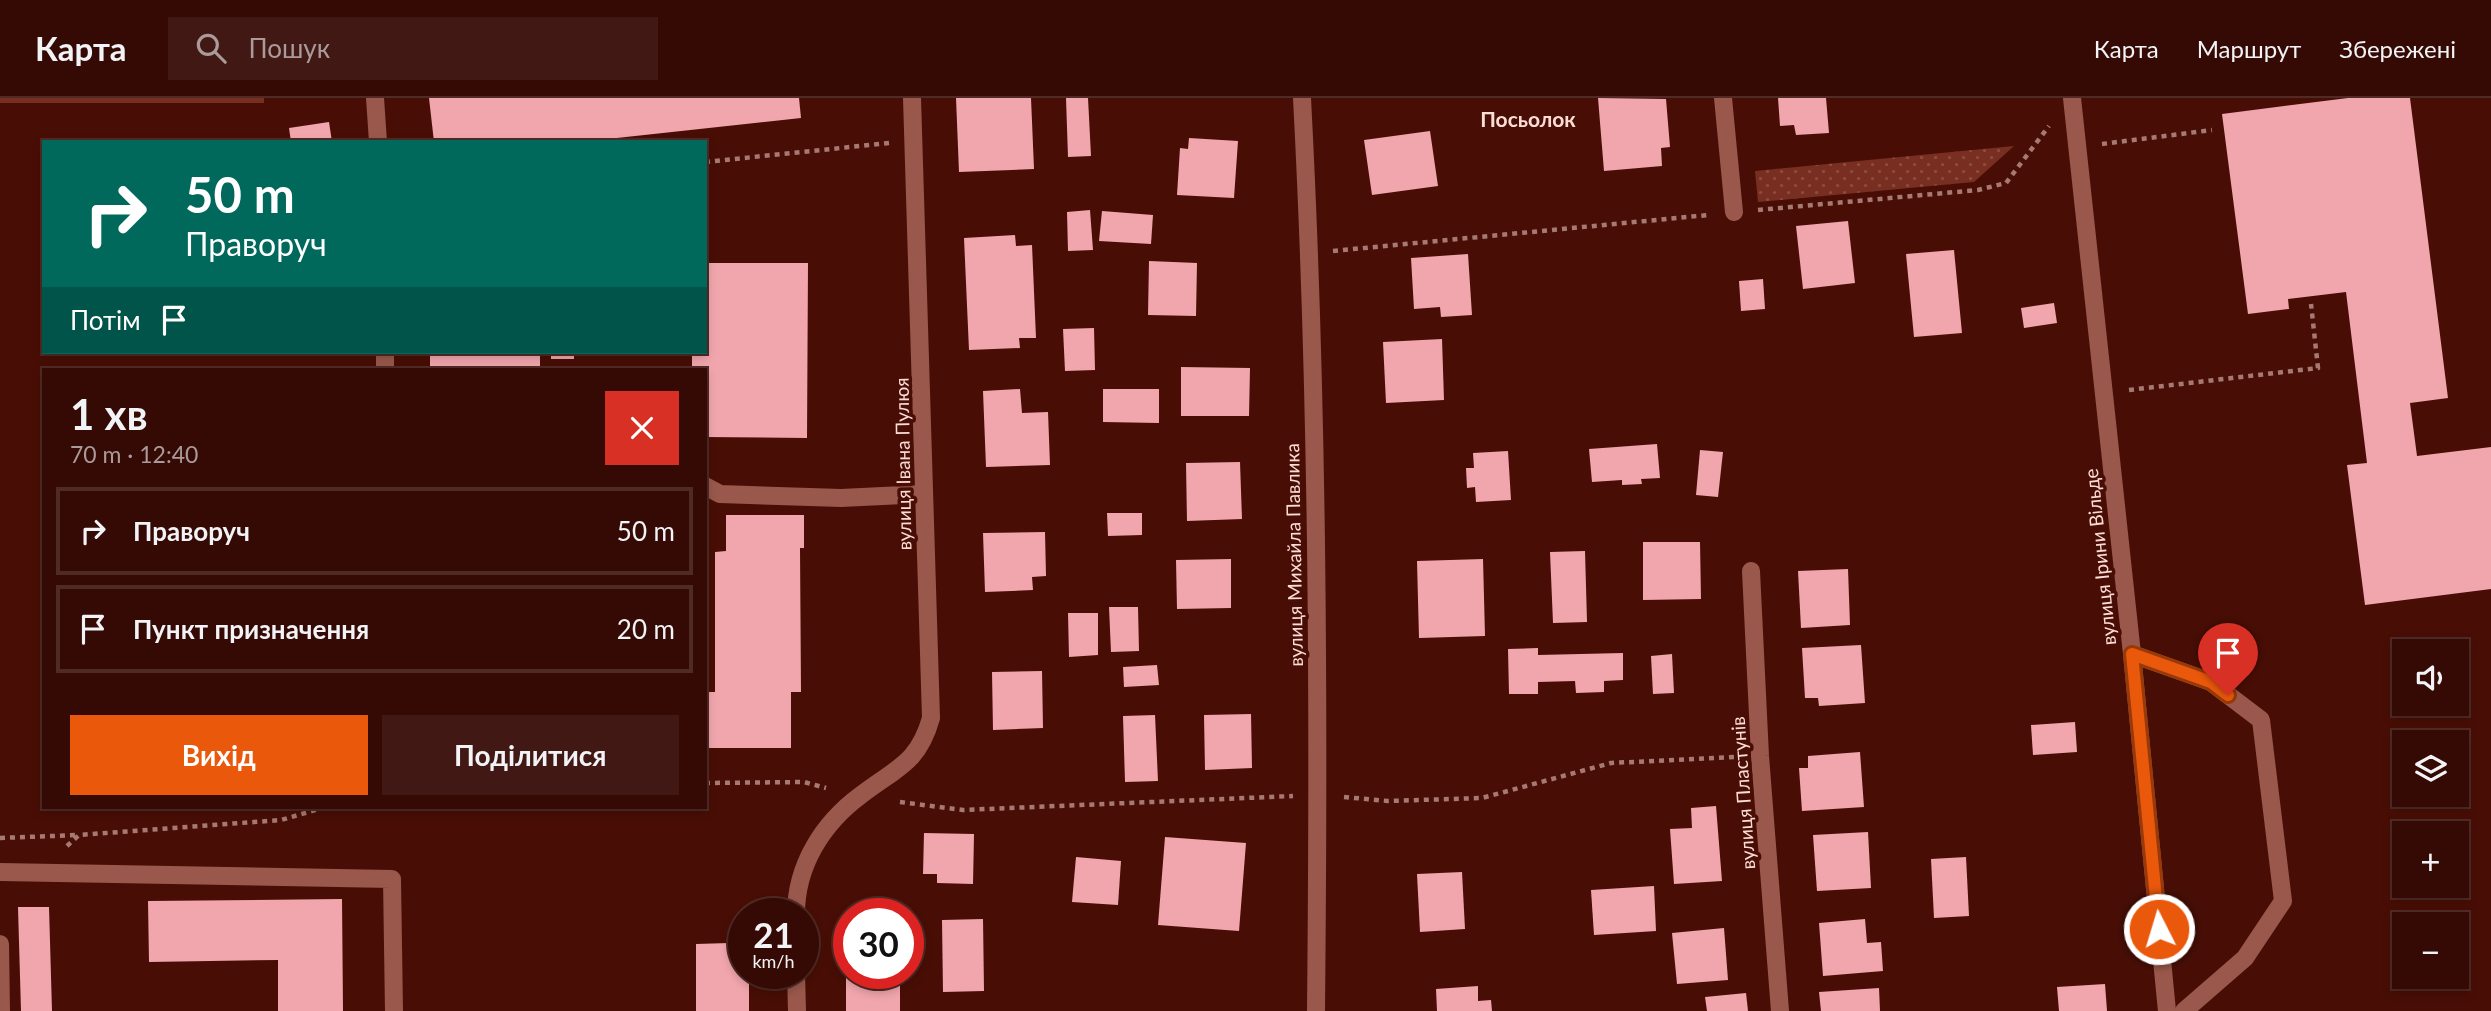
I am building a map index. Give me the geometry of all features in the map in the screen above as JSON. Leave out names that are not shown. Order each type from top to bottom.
[{"type":"street","points":[[375,98],[378,140]]},
{"type":"street","name":"вулиця Івана Пулюя","points":[[799,898],[810,852],[825,827],[859,796],[916,754],[926,738],[931,718],[912,98]]},
{"type":"street","name":"вулиця Михайла Павлика","points":[[1302,98],[1310,253],[1318,795],[1316,1011]]},
{"type":"street","points":[[1723,98],[1734,212]]},
{"type":"street","name":"вулиця Ірини Вільде","points":[[2072,98],[2132,654],[2167,1011]]},
{"type":"street","points":[[707,487],[720,494],[841,498],[924,494]]},
{"type":"street","name":"вулиця Пластунів","points":[[1751,571],[1760,756],[1780,1011]]},
{"type":"street","points":[[2132,654],[2211,682],[2261,720],[2283,901],[2245,958],[2184,1011]]},
{"type":"street","points":[[0,872],[392,879],[394,1011]]},
{"type":"street","points":[[0,944],[1,1011]]},
{"type":"street","points":[[796,989],[797,1011]]},
{"type":"path","points":[[2077,147],[2212,130]]},
{"type":"path","points":[[707,162],[914,141]]},
{"type":"path","points":[[2104,393],[2318,368],[2311,304]]},
{"type":"path","points":[[707,783],[804,782],[859,796],[963,810],[1318,795],[1388,801],[1482,798],[1611,763],[1760,756]]},
{"type":"path","points":[[0,838],[281,820],[319,809]]},
{"type":"path","points":[[35,872],[79,835]]},
{"type":"shaded area","points":[[0,98],[264,98],[264,103],[0,103]]},
{"type":"shaded area","points":[[2014,146],[1974,182],[1758,202],[1755,171]]},
{"type":"building","points":[[429,98],[799,98],[801,118],[598,140],[434,140]]},
{"type":"building","points":[[956,98],[1031,98],[1034,169],[959,172]]},
{"type":"building","points":[[1066,98],[1088,98],[1091,156],[1068,157]]},
{"type":"building","points":[[1598,98],[1666,99],[1670,147],[1661,148],[1662,166],[1604,171]]},
{"type":"building","points":[[1778,98],[1826,98],[1829,133],[1796,135],[1794,125],[1780,126]]},
{"type":"building","points":[[2348,98],[2410,98],[2448,398],[2410,403],[2417,456],[2491,447],[2491,589],[2365,605],[2347,465],[2367,463],[2346,292],[2288,299],[2289,309],[2248,314],[2222,114]]},
{"type":"building","points":[[329,122],[332,140],[291,140],[289,128]]},
{"type":"building","points":[[1430,131],[1438,186],[1372,195],[1364,140]]},
{"type":"building","points":[[1189,138],[1238,141],[1234,198],[1177,195],[1180,148],[1188,149]]},
{"type":"building","points":[[1090,210],[1093,250],[1068,251],[1067,212]]},
{"type":"building","points":[[1102,211],[1153,215],[1151,244],[1099,241]]},
{"type":"building","points":[[1848,221],[1855,283],[1803,289],[1796,226]]},
{"type":"building","points":[[1015,235],[1016,246],[1032,245],[1036,338],[1019,338],[1020,348],[969,350],[964,238]]},
{"type":"building","points":[[1954,250],[1962,333],[1914,337],[1906,254]]},
{"type":"building","points":[[1468,254],[1472,315],[1441,317],[1440,307],[1414,309],[1411,258]]},
{"type":"building","points":[[1149,261],[1197,263],[1196,316],[1148,315]]},
{"type":"building","points":[[707,263],[808,263],[807,438],[707,437],[707,368],[692,368],[692,354],[707,354]]},
{"type":"building","points":[[1763,279],[1765,309],[1741,311],[1739,281]]},
{"type":"building","points":[[2054,303],[2057,323],[2024,328],[2021,308]]},
{"type":"building","points":[[1094,328],[1095,370],[1065,371],[1063,329]]},
{"type":"building","points":[[1442,339],[1444,400],[1386,403],[1383,342]]},
{"type":"building","points":[[430,354],[540,354],[540,368],[430,368]]},
{"type":"building","points":[[551,354],[574,354],[574,359],[551,359]]},
{"type":"building","points":[[1181,367],[1250,368],[1249,416],[1181,416]]},
{"type":"building","points":[[1020,389],[1022,413],[1048,412],[1050,465],[986,467],[983,391]]},
{"type":"building","points":[[1103,389],[1159,389],[1159,423],[1103,422]]},
{"type":"building","points":[[1657,444],[1660,478],[1641,479],[1642,484],[1622,485],[1622,480],[1592,482],[1589,449]]},
{"type":"building","points":[[1700,450],[1723,452],[1718,497],[1696,495]]},
{"type":"building","points":[[1508,451],[1511,500],[1476,502],[1475,487],[1467,488],[1466,468],[1474,468],[1473,453]]},
{"type":"building","points":[[1240,462],[1242,519],[1187,521],[1186,463]]},
{"type":"building","points":[[1107,513],[1142,513],[1142,535],[1108,536]]},
{"type":"building","points":[[726,515],[804,515],[804,548],[800,548],[801,692],[791,692],[791,748],[707,748],[707,692],[715,692],[715,552],[726,551]]},
{"type":"building","points":[[1045,532],[1046,576],[1032,577],[1033,590],[985,592],[983,533]]},
{"type":"building","points":[[1643,542],[1700,542],[1701,599],[1643,600]]},
{"type":"building","points":[[1585,551],[1587,622],[1553,623],[1550,552]]},
{"type":"building","points":[[1231,559],[1231,608],[1177,609],[1176,560]]},
{"type":"building","points":[[1483,559],[1485,636],[1419,638],[1417,561]]},
{"type":"building","points":[[1848,569],[1850,625],[1801,628],[1798,571]]},
{"type":"building","points":[[1109,607],[1138,607],[1139,651],[1111,652]]},
{"type":"building","points":[[1068,613],[1098,613],[1098,655],[1069,657]]},
{"type":"building","points":[[1861,645],[1865,703],[1819,706],[1818,698],[1805,698],[1802,648]]},
{"type":"building","points":[[1538,648],[1538,655],[1623,653],[1623,680],[1604,681],[1604,692],[1576,693],[1575,681],[1538,682],[1538,694],[1509,694],[1508,649]]},
{"type":"building","points":[[1672,654],[1674,693],[1653,694],[1651,656]]},
{"type":"building","points":[[1157,665],[1159,685],[1124,687],[1123,667]]},
{"type":"building","points":[[1042,671],[1043,728],[993,730],[992,672]]},
{"type":"building","points":[[1251,714],[1252,768],[1205,770],[1204,715]]},
{"type":"building","points":[[1155,715],[1158,781],[1125,782],[1123,716]]},
{"type":"building","points":[[2075,722],[2077,752],[2033,755],[2031,725]]},
{"type":"building","points":[[1860,752],[1864,807],[1802,811],[1799,768],[1808,768],[1808,756]]},
{"type":"building","points":[[1716,806],[1722,881],[1674,884],[1670,829],[1692,828],[1691,808]]},
{"type":"building","points":[[1868,832],[1871,888],[1817,891],[1813,835]]},
{"type":"building","points":[[924,833],[974,834],[973,884],[937,883],[937,874],[923,874]]},
{"type":"building","points":[[1165,837],[1246,843],[1239,931],[1158,925]]},
{"type":"building","points":[[1076,857],[1121,861],[1118,905],[1072,902]]},
{"type":"building","points":[[1966,857],[1969,916],[1934,918],[1931,859]]},
{"type":"building","points":[[1462,872],[1465,929],[1420,932],[1417,874]]},
{"type":"building","points":[[1654,886],[1656,931],[1594,935],[1591,890]]},
{"type":"building","points":[[342,899],[343,1011],[278,1011],[278,960],[149,962],[148,901]]},
{"type":"building","points":[[18,907],[49,907],[52,1011],[21,1011]]},
{"type":"building","points":[[983,919],[984,991],[943,992],[942,920]]},
{"type":"building","points":[[1865,919],[1867,943],[1881,942],[1883,971],[1823,976],[1819,923]]},
{"type":"building","points":[[1724,928],[1728,980],[1677,984],[1672,933]]},
{"type":"building","points":[[728,943],[728,989],[749,989],[749,1011],[696,1011],[696,944]]},
{"type":"building","points":[[2105,984],[2107,1011],[2059,1011],[2057,987]]},
{"type":"building","points":[[1478,986],[1478,1001],[1491,1000],[1492,1011],[1437,1011],[1436,989]]},
{"type":"building","points":[[1879,988],[1880,1011],[1821,1011],[1819,992]]},
{"type":"building","points":[[846,989],[900,989],[900,1011],[846,1011]]},
{"type":"building","points":[[1746,993],[1748,1011],[1707,1011],[1705,997]]},
{"type":"district","name":"Посьолок","points":[[1528,120]]},
{"type":"route","points":[[2159,929],[2132,654],[2211,682],[2228,695]]}]
